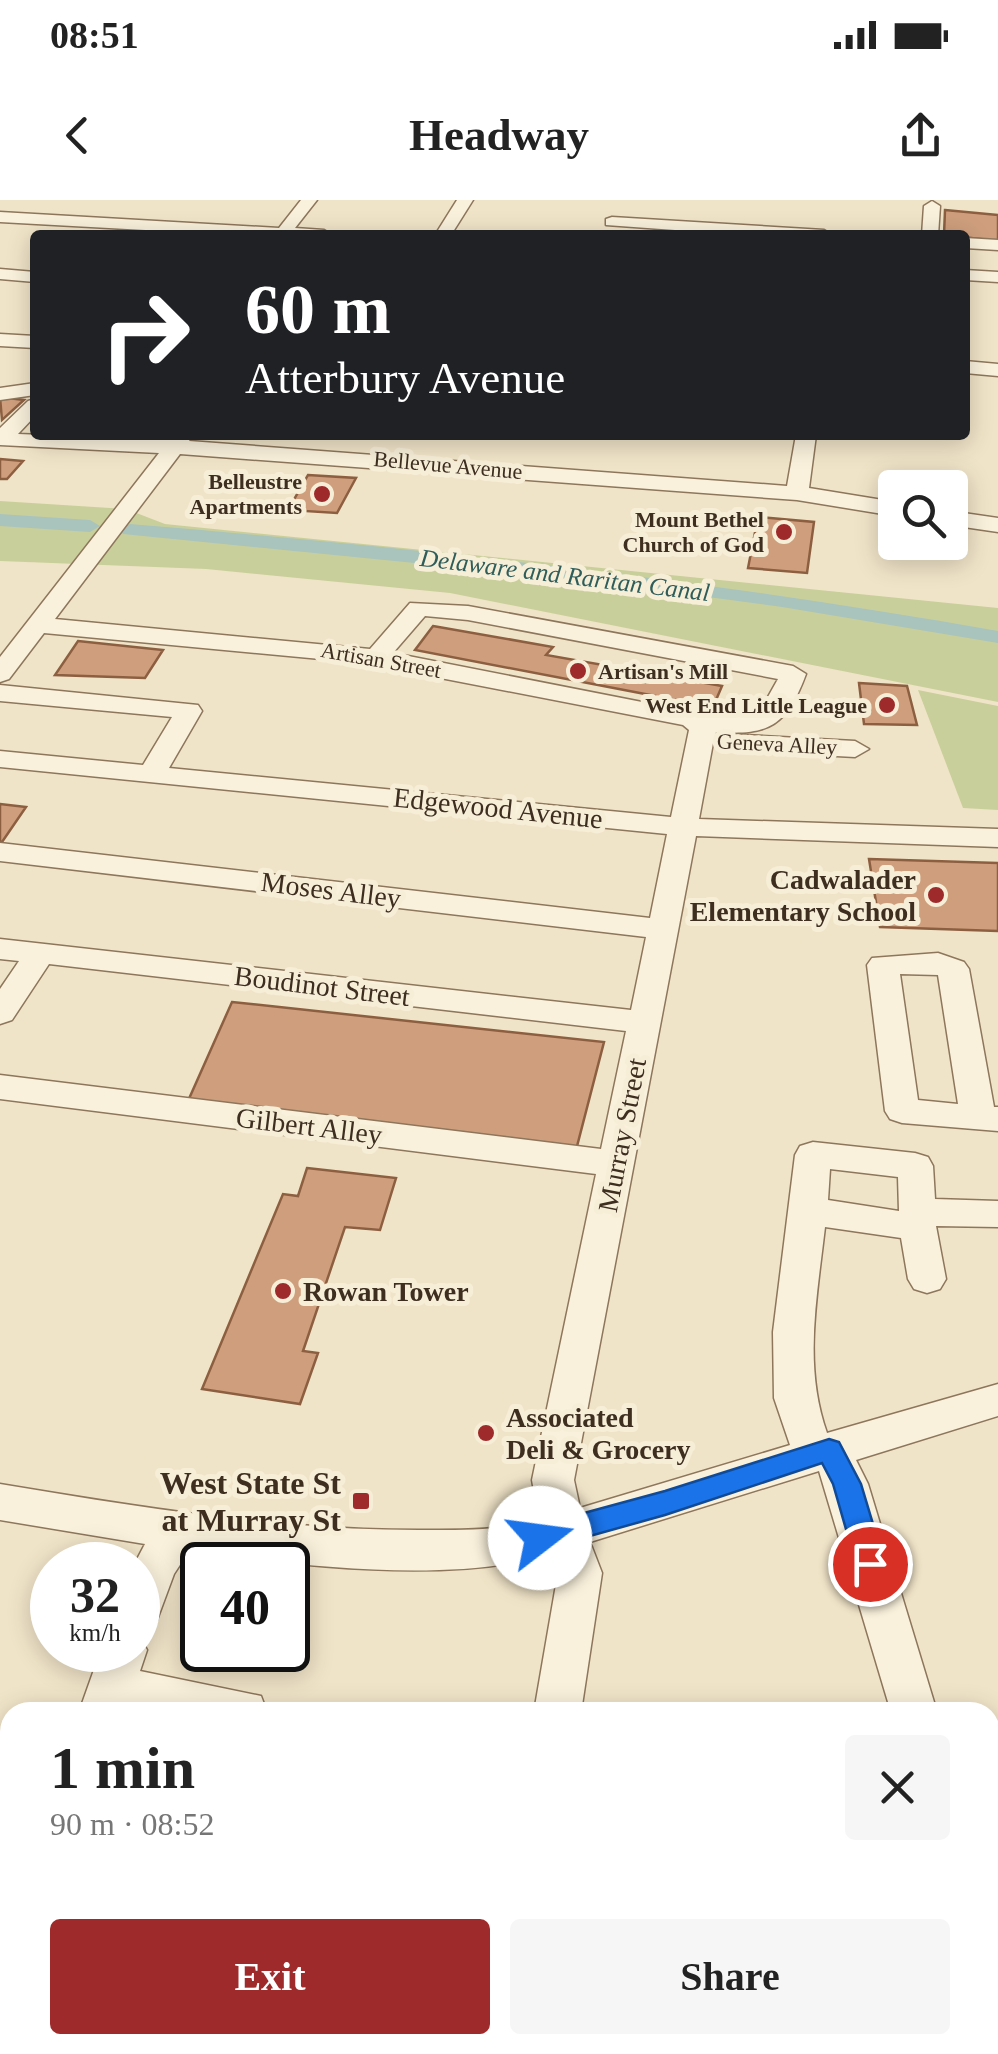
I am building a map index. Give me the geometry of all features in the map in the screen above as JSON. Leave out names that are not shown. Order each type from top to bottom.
[{"type":"street","points":[[286,230],[309,200]]},
{"type":"street","points":[[446,230],[465,200]]},
{"type":"street","points":[[620,200],[609,229],[770,227]]},
{"type":"street","points":[[930,230],[932,206]]},
{"type":"street","points":[[131,224],[145,209]]},
{"type":"street","points":[[0,217],[246,230]]},
{"type":"street","points":[[970,244],[998,245]]},
{"type":"street","points":[[0,274],[30,277]]},
{"type":"street","points":[[970,275],[998,277]]},
{"type":"street","points":[[0,340],[30,342]]},
{"type":"street","points":[[970,368],[998,370]]},
{"type":"street","points":[[0,394],[30,390]]},
{"type":"street","points":[[0,439],[30,410]]},
{"type":"street","name":"Bellevue Avenue","points":[[0,439],[91,445],[179,440],[287,443],[798,493],[878,506]]},
{"type":"street","points":[[5,661],[39,624],[179,440]]},
{"type":"street","points":[[798,493],[805,440]]},
{"type":"street","points":[[698,513],[706,486]]},
{"type":"street","points":[[968,521],[998,525]]},
{"type":"street","points":[[376,657],[420,608],[468,612],[793,674],[778,713],[767,720],[700,731]]},
{"type":"street","name":"Artisan Street","points":[[39,624],[317,648],[376,657],[700,731]]},
{"type":"street","points":[[0,692],[189,712],[152,773]]},
{"type":"street","name":"Geneva Alley","points":[[700,731],[854,748]]},
{"type":"street","name":"Murray Street","points":[[560,1702],[580,1574],[563,1530],[553,1480],[700,731]]},
{"type":"street","name":"Edgewood Avenue","points":[[0,759],[680,827],[998,838]]},
{"type":"street","name":"Moses Alley","points":[[0,852],[662,929]]},
{"type":"street","name":"Boudinot Street","points":[[0,949],[644,1022]]},
{"type":"street","points":[[4,998],[40,954]]},
{"type":"street","points":[[938,964],[953,969],[988,1118],[902,1112],[883,966],[938,964]]},
{"type":"street","name":"Gilbert Alley","points":[[0,1088],[618,1164]]},
{"type":"street","points":[[911,1702],[847,1484],[822,1452],[794,1398],[793,1332],[813,1155],[915,1166],[918,1219],[928,1279]]},
{"type":"street","points":[[809,1210],[918,1219],[998,1214]]},
{"type":"street","points":[[0,1502],[177,1532],[357,1550],[440,1552],[518,1545],[998,1400]]},
{"type":"street","points":[[160,1558],[177,1532]]},
{"type":"street","points":[[112,1683],[198,1702]]},
{"type":"green space","points":[[0,501],[126,509],[165,524],[998,608],[998,702],[450,593],[206,569],[0,561]]},
{"type":"green space","points":[[918,690],[998,706],[998,810],[963,808]]},
{"type":"building","points":[[945,210],[998,215],[998,241],[970,238],[970,230],[944,230]]},
{"type":"building","points":[[0,397],[24,400],[2,420]]},
{"type":"building","points":[[0,459],[23,461],[7,479],[0,479]]},
{"type":"building","name":"Belleustre Apartments","points":[[308,475],[356,478],[337,513],[288,510]]},
{"type":"building","points":[[758,517],[814,522],[807,573],[748,568]]},
{"type":"building","name":"Artisan's Mill","points":[[433,626],[553,647],[546,655],[722,686],[713,707],[415,650]]},
{"type":"building","points":[[78,641],[163,650],[145,678],[55,675]]},
{"type":"building","name":"West End Little League","points":[[859,683],[907,686],[917,725],[864,724]]},
{"type":"building","points":[[0,804],[26,807],[2,842],[0,842]]},
{"type":"building","name":"Cadwalader Elementary School","points":[[869,859],[998,863],[998,931],[880,927]]},
{"type":"building","points":[[232,1002],[604,1042],[576,1150],[188,1101]]},
{"type":"building","name":"Rowan Tower","points":[[307,1168],[396,1178],[380,1230],[345,1227],[303,1351],[318,1353],[300,1404],[202,1389],[283,1194],[298,1196]]},
{"type":"waterway","name":"Delaware and Raritan Canal","points":[[0,520],[90,526]]},
{"type":"waterway","name":"Delaware and Raritan Canal","points":[[130,530],[348,549],[674,585],[998,637]]},
{"type":"place","name":"Belleustre Apartments","points":[[322,494]]},
{"type":"place","name":"Mount Bethel Church of God","points":[[784,532]]},
{"type":"place","name":"Artisan's Mill","points":[[578,671]]},
{"type":"place","name":"West End Little League","points":[[887,705]]},
{"type":"place","name":"Cadwalader Elementary School","points":[[936,895]]},
{"type":"place","name":"Rowan Tower","points":[[283,1291]]},
{"type":"place","name":"Associated Deli & Grocery","points":[[486,1433]]},
{"type":"place","name":"West State St at Murray St","points":[[361,1501]]},
{"type":"route","points":[[540,1538],[829,1450],[847,1484],[870,1564]]}]
